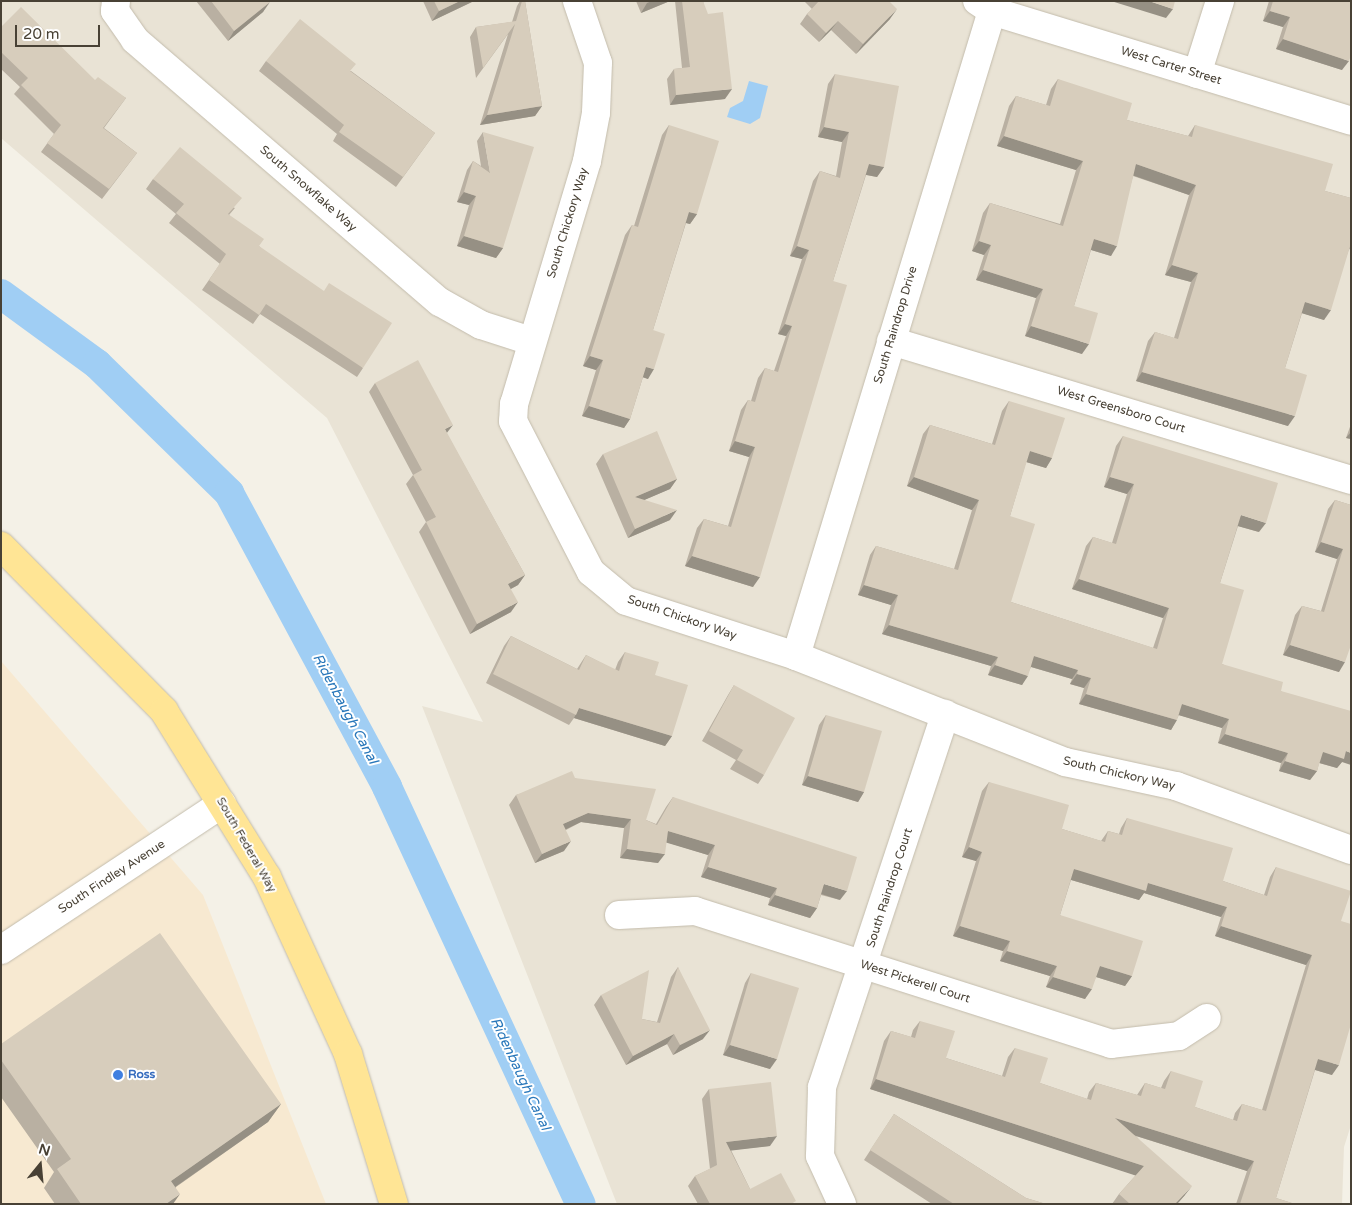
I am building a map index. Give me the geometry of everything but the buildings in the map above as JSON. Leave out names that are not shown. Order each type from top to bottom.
[{"type":"main road","name":"South Federal Way","points":[[1,546],[164,711],[267,877],[348,1054],[394,1204]]},
{"type":"street","name":"South Snowflake Way","points":[[116,1],[115,11],[135,40],[440,302],[481,325],[531,341]]},
{"type":"street","name":"South Chickory Way","points":[[577,1],[598,64],[596,113],[587,160],[531,341],[513,421],[591,572],[626,601],[796,656],[1065,762],[1176,786],[1351,850]]},
{"type":"street","points":[[1197,74],[1220,1]]},
{"type":"street","name":"West Carter Street","points":[[984,6],[1351,121]]},
{"type":"street","name":"South Raindrop Drive","points":[[796,656],[892,341],[984,6]]},
{"type":"street","name":"West Greensboro Court","points":[[892,341],[1351,480]]},
{"type":"street","name":"South Raindrop Court","points":[[842,1204],[820,1156],[818,1121],[822,1087],[865,966],[945,714]]},
{"type":"street","name":"South Findley Avenue","points":[[1,950],[222,804]]},
{"type":"street","name":"West Pickerell Court","points":[[619,915],[695,911],[1110,1044],[1179,1036],[1207,1018]]},
{"type":"shaded area","points":[[1,1],[1351,1],[1351,1125],[1344,1147],[1342,1204],[617,1204],[422,706],[483,722],[327,418],[1,138]]},
{"type":"shaded area","points":[[1,661],[203,895],[326,1204],[1,1204]]},
{"type":"water","points":[[749,81],[768,86],[760,118],[750,124],[727,117],[730,108],[743,101]]},
{"type":"waterway","name":"Ridenbaugh Canal","points":[[1,294],[97,364],[229,493],[387,787],[581,1204]]},
{"type":"place","name":"Ross","points":[[118,1075]]}]
